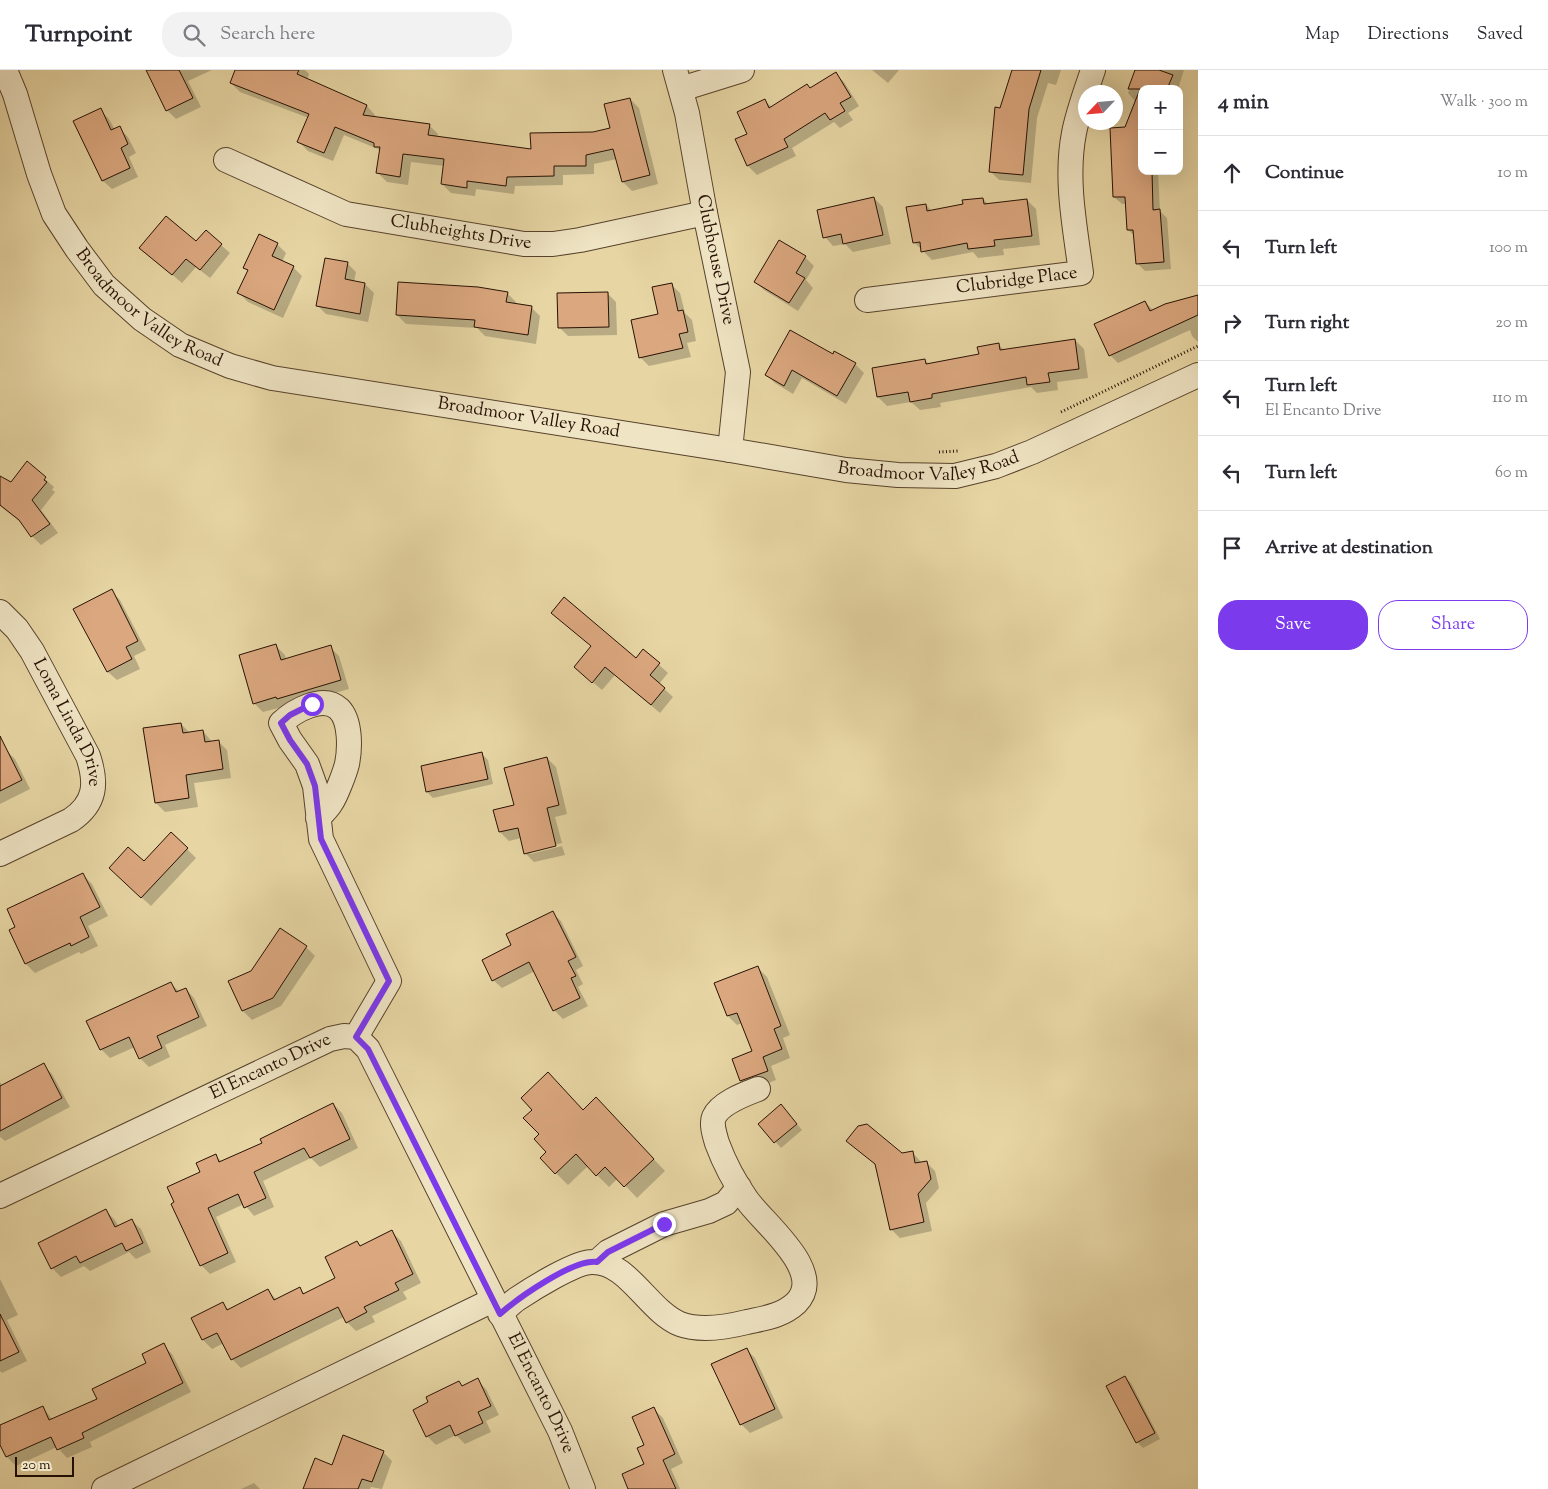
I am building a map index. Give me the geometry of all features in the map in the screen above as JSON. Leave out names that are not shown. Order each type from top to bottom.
[{"type":"street","name":"Broadmoor Valley Road","points":[[4,70],[15,94],[39,174],[54,214],[104,285],[142,319],[180,344],[230,366],[272,378],[846,470],[898,476],[955,476],[996,466],[1032,452],[1198,375]]},
{"type":"street","points":[[678,80],[742,70]]},
{"type":"street","name":"Clubridge Place","points":[[867,300],[1081,273],[1070,171],[1071,150],[1078,115],[1093,70]]},
{"type":"street","name":"Clubhouse Drive","points":[[678,80],[738,372],[730,450]]},
{"type":"street","name":"Clubheights Drive","points":[[226,160],[346,214],[524,244],[554,244],[580,240],[705,213]]},
{"type":"street","name":"Loma Linda Drive","points":[[0,612],[17,629],[32,651],[88,756],[94,781],[92,796],[80,814],[0,854]]},
{"type":"street","points":[[318,818],[321,839],[389,981],[356,1037]]},
{"type":"street","name":"El Encanto Drive","points":[[0,1196],[330,1039],[344,1036],[356,1037],[368,1049],[560,1431],[583,1489]]},
{"type":"street","points":[[104,1489],[517,1299],[563,1272],[591,1262],[606,1264],[623,1274],[667,1317],[680,1324],[706,1328],[735,1325],[784,1312],[799,1300],[804,1290],[804,1274],[799,1262],[739,1188],[718,1144],[714,1123],[714,1116],[726,1104],[758,1089]]},
{"type":"street","points":[[597,1262],[608,1252],[664,1224],[709,1211],[726,1203],[739,1188]]},
{"type":"path","points":[[1055,415],[1198,346]]},
{"type":"path","points":[[931,453],[966,450]]},
{"type":"building","points":[[146,70],[179,70],[193,98],[166,111]]},
{"type":"building","points":[[235,70],[299,70],[297,74],[367,105],[363,115],[430,124],[428,135],[531,149],[530,133],[593,132],[610,128],[604,104],[630,98],[650,175],[622,182],[613,149],[586,155],[586,166],[554,166],[554,176],[507,177],[506,186],[467,181],[467,188],[441,184],[444,159],[403,154],[400,177],[376,173],[380,147],[374,147],[374,143],[335,127],[324,153],[297,142],[309,114],[230,83]]},
{"type":"building","points":[[1012,70],[1041,70],[1029,109],[1023,175],[989,172],[995,107],[1000,108]]},
{"type":"building","points":[[1135,70],[1159,70],[1173,75],[1169,85],[1138,85],[1138,89],[1128,89]]},
{"type":"building","points":[[836,72],[851,97],[840,103],[845,111],[830,120],[825,113],[784,139],[788,147],[747,166],[735,139],[747,134],[737,112],[765,99],[769,108],[807,84],[810,88]]},
{"type":"building","points":[[1138,94],[1138,175],[1152,175],[1153,210],[1160,209],[1164,262],[1136,264],[1133,230],[1127,230],[1125,197],[1113,197],[1110,130],[1123,130],[1123,127],[1125,127]]},
{"type":"building","points":[[101,108],[111,130],[120,126],[128,144],[121,148],[130,168],[102,181],[73,121]]},
{"type":"building","points":[[874,197],[883,235],[843,244],[841,234],[823,238],[817,210]]},
{"type":"building","points":[[983,198],[984,204],[1027,199],[1032,236],[994,240],[995,246],[968,249],[967,243],[921,252],[920,242],[913,243],[906,207],[926,204],[927,211],[963,204],[962,200]]},
{"type":"building","points":[[166,216],[196,241],[206,230],[222,244],[200,270],[186,259],[172,275],[139,248]]},
{"type":"building","points":[[259,234],[278,243],[272,256],[294,266],[274,310],[237,293],[248,270],[243,268]]},
{"type":"building","points":[[779,240],[806,256],[796,273],[805,278],[789,303],[754,282]]},
{"type":"building","points":[[325,258],[348,262],[345,279],[365,283],[360,314],[316,306]]},
{"type":"building","points":[[398,282],[478,287],[508,292],[506,302],[532,306],[528,335],[474,327],[475,320],[396,315]]},
{"type":"building","points":[[672,283],[678,311],[683,310],[688,332],[679,334],[683,348],[639,358],[631,320],[658,314],[652,287]]},
{"type":"building","points":[[608,292],[609,327],[558,328],[557,293]]},
{"type":"building","points":[[1198,295],[1198,315],[1109,356],[1094,324],[1145,301],[1150,311],[1165,304]]},
{"type":"building","points":[[790,330],[833,354],[834,351],[856,363],[837,396],[792,370],[784,386],[765,375]]},
{"type":"building","points":[[1075,339],[1079,369],[1048,373],[1050,382],[1027,385],[1026,377],[932,394],[932,398],[910,402],[908,392],[877,397],[872,368],[925,359],[926,364],[979,354],[977,347],[999,343],[1000,350]]},
{"type":"building","points":[[27,461],[46,477],[44,480],[47,482],[32,500],[50,524],[31,537],[19,520],[0,505],[0,476],[11,482]]},
{"type":"building","points":[[112,589],[138,641],[126,647],[132,659],[107,672],[73,609]]},
{"type":"building","points":[[564,597],[636,658],[643,649],[660,663],[650,675],[665,688],[651,705],[605,667],[592,683],[574,667],[591,646],[551,613]]},
{"type":"building","points":[[276,644],[281,660],[331,645],[341,680],[253,704],[239,655]]},
{"type":"building","points":[[181,723],[183,733],[203,730],[205,742],[219,740],[223,769],[186,775],[189,798],[155,803],[143,728]]},
{"type":"building","points":[[0,736],[22,780],[0,791]]},
{"type":"building","points":[[482,752],[488,779],[426,792],[421,766]]},
{"type":"building","points":[[547,757],[559,805],[547,808],[556,846],[524,854],[518,828],[499,832],[493,810],[514,805],[504,768]]},
{"type":"building","points":[[171,832],[188,848],[141,898],[109,868],[128,847],[144,861]]},
{"type":"building","points":[[83,873],[100,907],[80,917],[89,937],[71,946],[70,943],[25,964],[9,930],[15,927],[7,909]]},
{"type":"building","points":[[553,911],[576,957],[568,961],[576,976],[571,978],[580,998],[553,1011],[529,962],[492,981],[482,960],[511,945],[506,934]]},
{"type":"building","points":[[280,928],[307,946],[273,998],[242,1011],[228,981],[251,971]]},
{"type":"building","points":[[758,966],[781,1026],[774,1029],[782,1049],[763,1057],[768,1071],[740,1081],[732,1059],[752,1051],[737,1013],[727,1016],[714,983]]},
{"type":"building","points":[[171,982],[176,992],[186,988],[199,1017],[157,1036],[162,1048],[139,1059],[129,1037],[100,1050],[86,1021]]},
{"type":"building","points":[[44,1063],[62,1098],[0,1131],[0,1086]]},
{"type":"building","points":[[548,1072],[583,1110],[596,1097],[654,1159],[624,1187],[605,1167],[596,1176],[576,1154],[555,1174],[540,1158],[546,1152],[534,1139],[539,1134],[523,1118],[532,1110],[521,1098]]},
{"type":"building","points":[[333,1103],[350,1139],[310,1158],[304,1148],[254,1172],[266,1198],[244,1208],[238,1194],[208,1208],[228,1253],[200,1266],[171,1204],[174,1202],[167,1187],[200,1172],[196,1163],[216,1154],[219,1162],[262,1143],[260,1139]]},
{"type":"building","points":[[781,1104],[797,1124],[774,1143],[758,1124]]},
{"type":"building","points":[[867,1124],[902,1153],[913,1151],[915,1163],[927,1161],[931,1179],[918,1194],[924,1222],[890,1230],[875,1164],[846,1141],[858,1126]]},
{"type":"building","points":[[106,1209],[115,1227],[132,1219],[143,1243],[126,1251],[122,1243],[80,1263],[76,1256],[51,1269],[38,1243]]},
{"type":"building","points":[[392,1230],[413,1274],[395,1283],[399,1290],[364,1307],[367,1312],[346,1323],[338,1307],[231,1360],[217,1333],[202,1340],[191,1318],[223,1302],[227,1310],[268,1289],[274,1300],[300,1287],[303,1294],[335,1278],[325,1257],[357,1241],[360,1246]]},
{"type":"building","points":[[0,1314],[19,1352],[0,1361]]},
{"type":"building","points":[[164,1343],[183,1383],[82,1433],[84,1438],[57,1450],[51,1437],[6,1457],[0,1445],[0,1425],[43,1406],[49,1420],[97,1399],[92,1389],[146,1363],[142,1354]]},
{"type":"building","points":[[747,1348],[775,1409],[740,1425],[711,1364]]},
{"type":"building","points":[[1125,1376],[1155,1433],[1136,1443],[1106,1386]]},
{"type":"building","points":[[478,1378],[491,1406],[478,1412],[483,1423],[455,1436],[450,1425],[426,1437],[413,1410],[428,1402],[426,1397],[459,1381],[462,1386]]},
{"type":"building","points":[[654,1407],[675,1454],[663,1460],[676,1489],[628,1489],[622,1474],[644,1464],[637,1448],[644,1445],[632,1417]]},
{"type":"building","points":[[343,1435],[384,1451],[372,1482],[362,1479],[358,1489],[303,1489],[315,1458],[332,1465]]},
{"type":"route","points":[[312,704],[290,715],[281,723],[290,740],[307,764],[315,786],[321,839],[389,981],[356,1037],[368,1049],[500,1314],[517,1299],[563,1272],[578,1265],[597,1262],[608,1252],[664,1224]]}]
